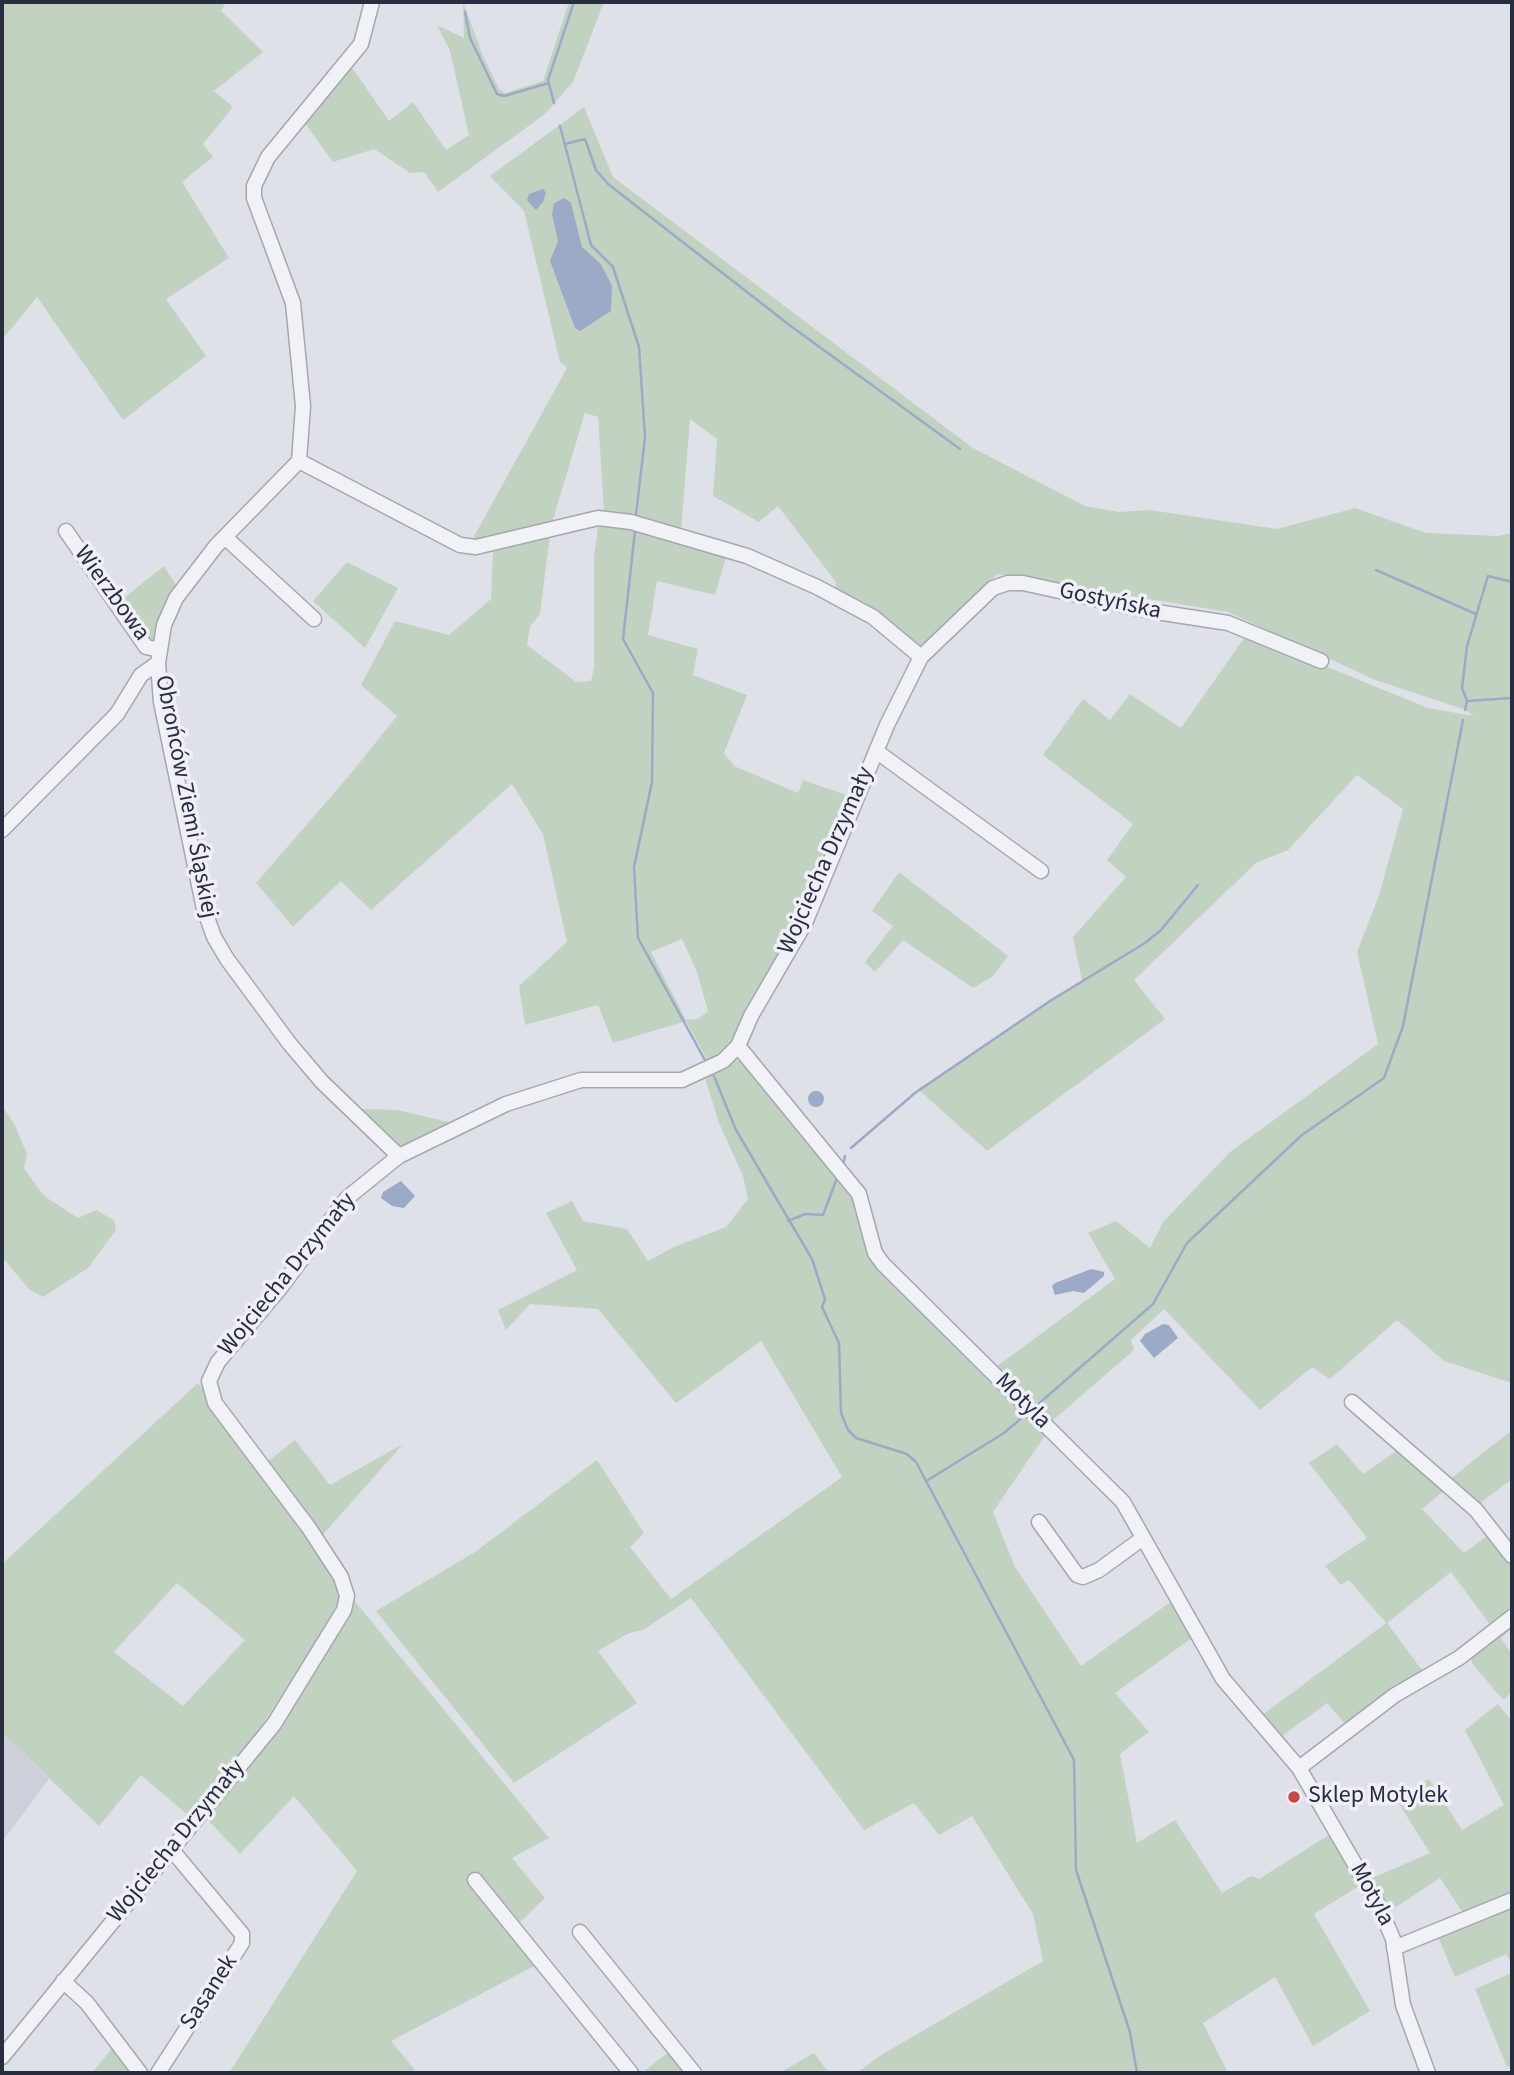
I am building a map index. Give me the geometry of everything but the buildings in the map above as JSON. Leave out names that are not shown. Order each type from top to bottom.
[{"type":"street","points":[[372,2],[361,44],[268,157],[254,186],[254,198],[293,303],[303,406],[299,461],[460,545],[486,545],[598,518],[631,522],[747,556],[817,587],[873,617],[921,657]]},
{"type":"street","name":"Obrońców Ziemi Śląskiej","points":[[299,461],[192,573],[176,598],[164,625],[159,656],[161,702],[204,909],[214,937],[289,1043],[322,1082],[399,1156]]},
{"type":"street","name":"Wierzbowa","points":[[66,531],[146,647],[159,656]]},
{"type":"street","points":[[226,538],[314,619]]},
{"type":"street","name":"Gostyńska","points":[[921,657],[993,588],[1008,583],[1228,623],[1321,661]]},
{"type":"street","points":[[2,830],[117,714],[141,675],[159,656]]},
{"type":"street","name":"Wojciecha Drzymały","points":[[2,2057],[274,1724],[344,1610],[347,1596],[341,1577],[309,1528],[215,1403],[209,1381],[212,1372],[295,1269],[347,1198],[399,1156],[506,1104],[555,1086],[592,1079],[682,1080],[723,1061],[738,1046],[751,1016],[805,923],[876,751],[921,657]]},
{"type":"street","points":[[876,751],[1041,871]]},
{"type":"street","name":"Motyla","points":[[738,1046],[859,1194],[875,1253],[883,1264],[1124,1502],[1223,1679],[1299,1768],[1378,1904],[1394,1948],[1403,2005],[1428,2073]]},
{"type":"street","points":[[1352,1402],[1476,1510],[1512,1556]]},
{"type":"street","points":[[1039,1522],[1077,1575],[1083,1577],[1099,1570],[1143,1538]]},
{"type":"street","points":[[1299,1768],[1395,1695],[1460,1658],[1512,1617]]},
{"type":"street","name":"Sasanek","points":[[158,2073],[242,1943],[242,1934],[171,1849]]},
{"type":"street","points":[[475,1880],[631,2073]]},
{"type":"street","points":[[1394,1948],[1512,1900]]},
{"type":"street","points":[[580,1932],[694,2073]]},
{"type":"street","points":[[63,1981],[102,2021],[140,2073]]},
{"type":"shaded area","points":[[2,1733],[49,1779],[2,1842]]},
{"type":"green space","points":[[2,2],[226,2],[221,11],[263,52],[214,91],[233,107],[203,144],[213,157],[182,182],[229,258],[166,299],[206,356],[123,420],[37,297],[2,340]]},
{"type":"green space","points":[[463,2],[483,56],[499,89],[505,93],[543,81],[569,2],[604,2],[573,82],[545,114],[438,192],[424,172],[410,173],[374,149],[333,162],[304,122],[351,66],[389,121],[413,102],[446,150],[469,135],[450,51],[437,25],[464,38]]},
{"type":"green space","points":[[584,107],[613,177],[973,448],[1085,506],[1119,512],[1150,510],[1277,529],[1355,508],[1426,533],[1498,536],[1512,533],[1512,1383],[1444,1361],[1397,1320],[1330,1379],[1312,1367],[1260,1410],[1164,1309],[1131,1340],[1134,1350],[1051,1422],[996,1367],[1115,1279],[1088,1233],[1116,1221],[1150,1248],[1163,1222],[1230,1152],[1378,1044],[1357,952],[1379,895],[1403,809],[1357,775],[1288,850],[1256,863],[1134,980],[1165,1019],[987,1151],[918,1089],[1082,981],[1073,937],[1126,877],[1107,860],[1133,824],[1043,755],[1083,699],[1110,720],[1130,694],[1181,728],[1247,634],[1428,708],[1474,716],[1463,709],[1375,680],[1228,612],[997,574],[923,650],[835,589],[836,582],[778,506],[759,522],[713,496],[717,439],[690,419],[681,531],[604,511],[598,417],[585,413],[552,523],[493,540],[472,540],[567,368],[560,362],[524,211],[490,176]]},
{"type":"green space","points":[[622,526],[726,557],[715,595],[657,581],[648,635],[698,649],[693,675],[747,695],[724,753],[734,766],[798,793],[803,780],[852,797],[795,931],[735,1040],[709,1063],[686,1021],[613,1043],[598,1005],[525,1025],[519,986],[567,942],[543,834],[512,784],[371,910],[341,881],[293,927],[256,883],[397,716],[361,685],[395,621],[449,635],[491,599],[493,550],[550,535],[540,614],[530,627],[527,645],[576,682],[591,681],[594,668],[594,558],[598,527]],"holes":[[[682,939],[697,972],[708,1011],[698,1019],[686,1020],[651,952]]]},
{"type":"green space","points":[[347,562],[398,588],[365,648],[313,601]]},
{"type":"green space","points":[[164,566],[176,585],[153,645],[120,601]]},
{"type":"green space","points":[[899,872],[1008,956],[992,977],[973,988],[903,940],[875,972],[865,962],[893,926],[872,911]]},
{"type":"green space","points":[[735,1060],[748,1062],[849,1189],[862,1211],[872,1255],[1046,1434],[993,1512],[1015,1567],[1081,1666],[1172,1601],[1192,1638],[1115,1693],[1149,1732],[1120,1754],[1137,1843],[1175,1820],[1222,1893],[1251,1876],[1259,1879],[1332,1833],[1362,1884],[1314,1914],[1370,2011],[1313,2046],[1275,1977],[1203,2023],[1228,2073],[857,2073],[881,2055],[1043,1961],[1033,1914],[972,1816],[939,1835],[914,1803],[864,1830],[691,1598],[643,1630],[629,1633],[598,1651],[637,1703],[514,1783],[376,1611],[475,1552],[597,1460],[644,1533],[630,1547],[671,1599],[842,1477],[761,1341],[676,1403],[598,1309],[530,1304],[506,1330],[498,1310],[577,1270],[546,1213],[572,1201],[583,1221],[627,1229],[648,1261],[674,1247],[726,1227],[748,1199],[743,1176],[719,1123],[705,1078]]},
{"type":"green space","points":[[2,1106],[14,1123],[27,1154],[24,1168],[44,1196],[78,1218],[96,1210],[114,1220],[116,1230],[88,1268],[43,1297],[29,1289],[2,1257]]},
{"type":"green space","points":[[359,1109],[397,1110],[457,1124],[407,1149],[400,1147]]},
{"type":"green space","points":[[198,1383],[306,1533],[338,1583],[342,1597],[337,1612],[260,1728],[190,1817],[141,1775],[99,1826],[2,1733],[2,1564]],"holes":[[[177,1583],[245,1640],[183,1706],[114,1652]]]},
{"type":"green space","points":[[1512,1430],[1512,1479],[1478,1505],[1449,1480]]},
{"type":"green space","points":[[295,1440],[330,1485],[403,1444],[320,1538],[267,1462]]},
{"type":"green space","points":[[1337,1444],[1363,1474],[1398,1450],[1447,1488],[1422,1509],[1464,1553],[1491,1533],[1512,1562],[1512,1613],[1492,1627],[1451,1572],[1387,1623],[1425,1674],[1348,1727],[1327,1703],[1281,1737],[1261,1716],[1386,1623],[1349,1580],[1341,1585],[1325,1566],[1367,1538],[1309,1463]]},
{"type":"green space","points":[[353,1599],[549,1838],[512,1858],[545,1898],[517,1925],[536,1965],[391,2041],[415,2070],[409,2073],[229,2073],[357,1871],[294,1796],[240,1854],[205,1817],[350,1616]]},
{"type":"green space","points":[[1512,1623],[1512,1628],[1501,1638],[1512,1654],[1512,1692],[1503,1700],[1472,1663],[1471,1653]]},
{"type":"green space","points":[[1498,1704],[1512,1721],[1512,1896],[1465,1916],[1440,1878],[1387,1913],[1370,1879],[1430,1853],[1396,1799],[1429,1779],[1462,1830],[1504,1805],[1465,1730]]},
{"type":"green space","points":[[1512,1906],[1512,1964],[1506,1954],[1455,1977],[1438,1937]]},
{"type":"green space","points":[[1512,1973],[1512,2065],[1507,2067],[1475,1989]]},
{"type":"green space","points":[[114,2046],[134,2073],[92,2073]]},
{"type":"green space","points":[[670,2051],[687,2073],[642,2073]]},
{"type":"green space","points":[[814,2053],[829,2073],[779,2073]]},
{"type":"water","points":[[543,189],[546,193],[543,202],[536,210],[527,200],[529,194]]},
{"type":"water","points":[[564,198],[571,203],[582,247],[601,264],[612,286],[611,311],[580,331],[575,328],[550,261],[558,241],[552,214],[554,203]]},
{"type":"water","points":[[816,1091],[822,1093],[822,1105],[816,1107],[810,1105],[808,1099],[810,1093]]},
{"type":"water","points":[[401,1181],[415,1196],[404,1208],[392,1206],[381,1198],[383,1192]]},
{"type":"water","points":[[1091,1269],[1104,1272],[1104,1276],[1084,1293],[1073,1291],[1055,1295],[1052,1286],[1055,1283]]},
{"type":"water","points":[[1163,1324],[1169,1325],[1178,1338],[1154,1358],[1140,1341],[1145,1334]]},
{"type":"waterway","points":[[554,103],[548,80],[574,2]]},
{"type":"waterway","points":[[465,12],[470,38],[497,94],[504,96],[549,83]]},
{"type":"waterway","points":[[560,126],[591,245],[613,267],[639,347],[645,437],[636,515]]},
{"type":"waterway","points":[[565,144],[585,139],[596,170],[608,184],[792,327],[960,449]]},
{"type":"waterway","points":[[635,531],[623,639],[653,693],[652,782],[634,867],[638,938],[706,1062]]},
{"type":"waterway","points":[[1376,570],[1476,614]]},
{"type":"waterway","points":[[1467,701],[1462,688],[1467,646],[1488,576],[1512,582]]},
{"type":"waterway","points":[[1465,710],[1467,701],[1512,698]]},
{"type":"waterway","points":[[1036,1406],[1153,1304],[1187,1243],[1302,1135],[1384,1078],[1403,1026],[1463,720]]},
{"type":"waterway","points":[[851,1148],[915,1093],[1050,1001],[1145,943],[1161,930],[1198,885]]},
{"type":"waterway","points":[[714,1076],[736,1130],[812,1259],[825,1299],[822,1307],[839,1343],[841,1413],[848,1430],[856,1438],[907,1454],[916,1462],[1074,1760],[1076,1870],[1130,2032],[1137,2073]]},
{"type":"waterway","points":[[843,1165],[845,1156]]},
{"type":"waterway","points":[[788,1221],[805,1214],[823,1215],[837,1178]]},
{"type":"waterway","points":[[928,1480],[1004,1433],[1024,1416]]},
{"type":"place","name":"Sklep Motylek","points":[[1294,1797]]}]
